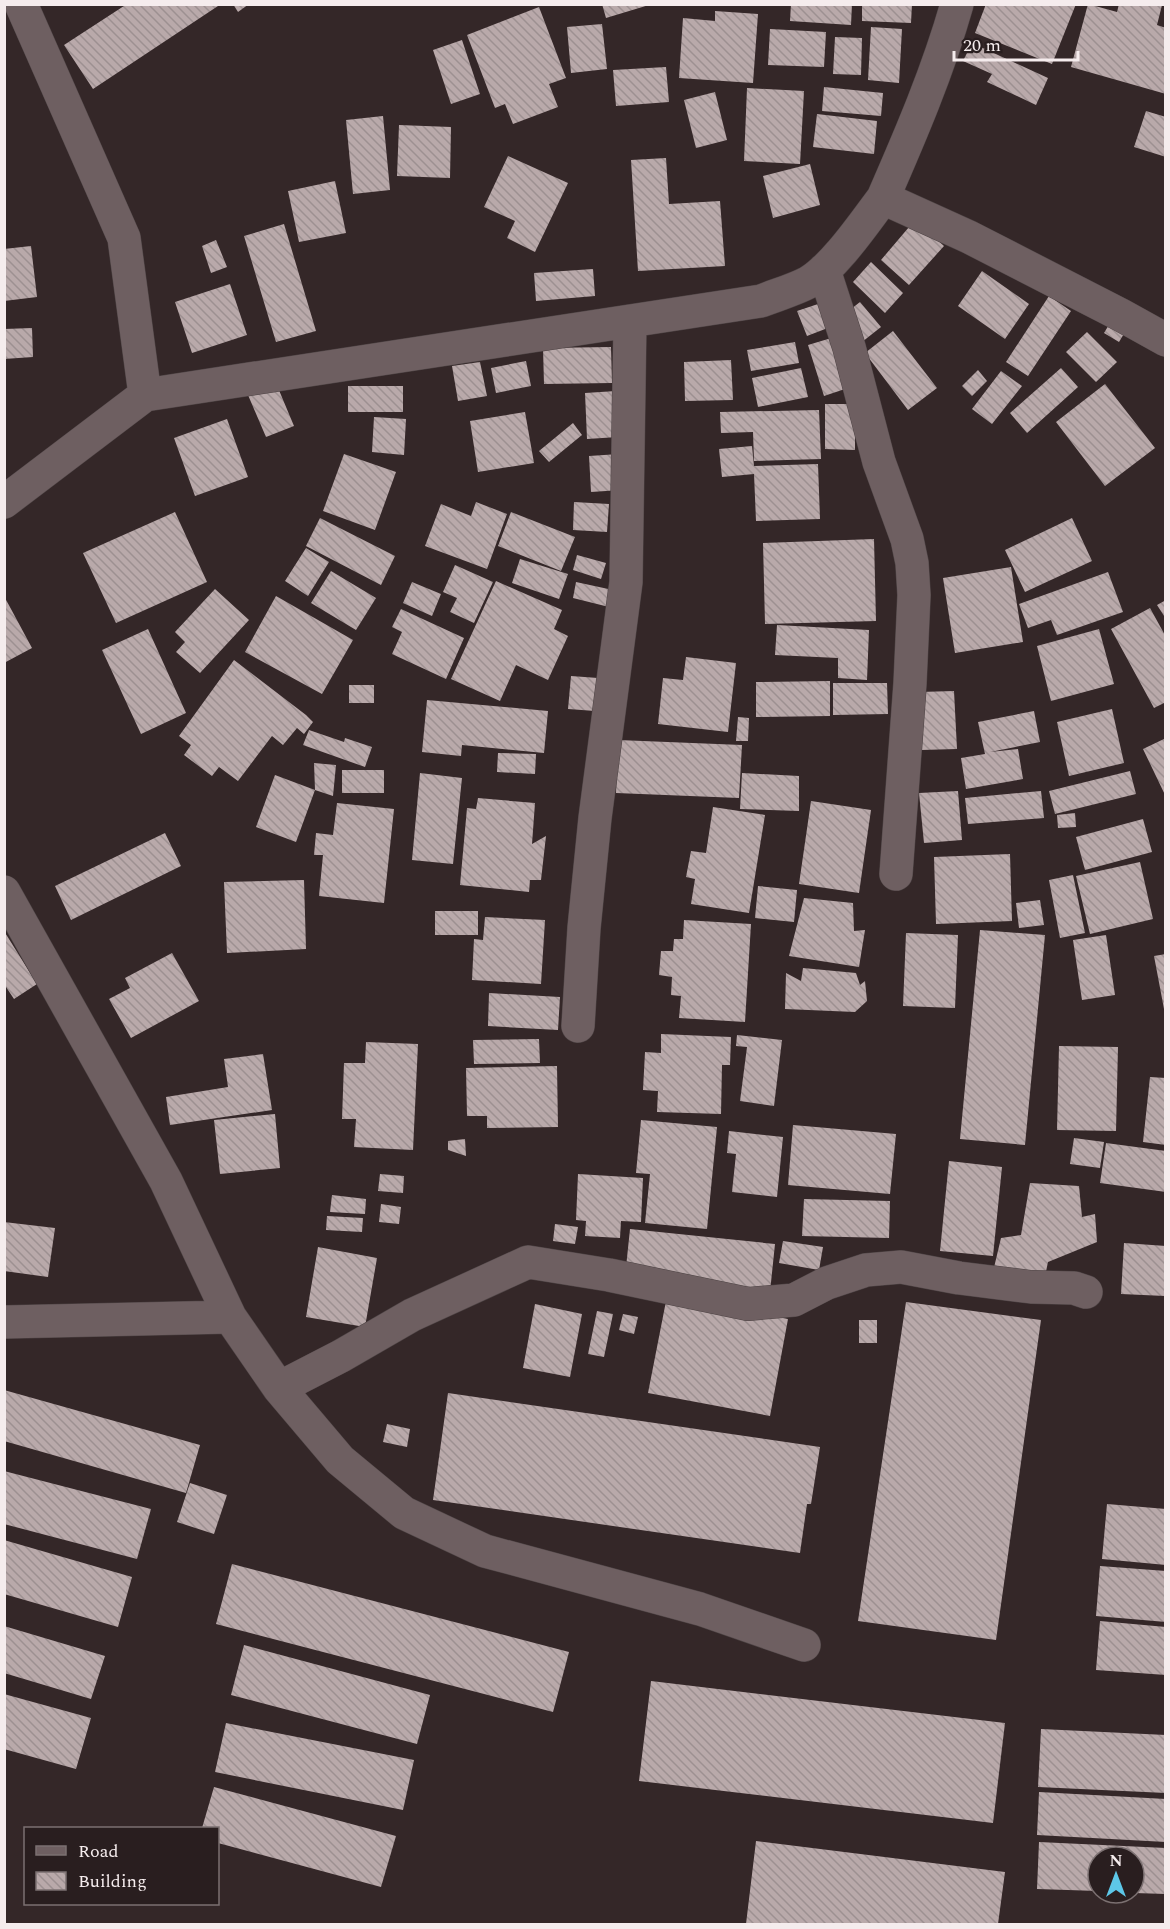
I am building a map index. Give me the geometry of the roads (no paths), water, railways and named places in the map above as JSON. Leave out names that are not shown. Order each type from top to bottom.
[{"type":"street","points":[[21,4],[124,238],[145,395]]},
{"type":"street","points":[[4,502],[145,395],[761,301],[808,282],[824,270],[857,233],[883,198],[944,48],[957,4]]},
{"type":"street","points":[[883,198],[980,242],[1166,340]]},
{"type":"street","points":[[824,270],[849,347],[879,462],[907,539],[912,563],[914,595],[910,683],[896,874]]},
{"type":"street","points":[[578,1026],[584,928],[595,818],[626,582],[630,321]]},
{"type":"street","points":[[4,892],[166,1181],[230,1317],[279,1388],[340,1460],[404,1513],[484,1551],[700,1609],[804,1645]]},
{"type":"street","points":[[279,1388],[412,1315],[528,1262],[609,1275],[748,1304],[794,1300],[827,1283],[866,1270],[901,1267],[959,1278],[1031,1287],[1074,1288],[1086,1292]]},
{"type":"street","points":[[4,1322],[230,1317]]}]
